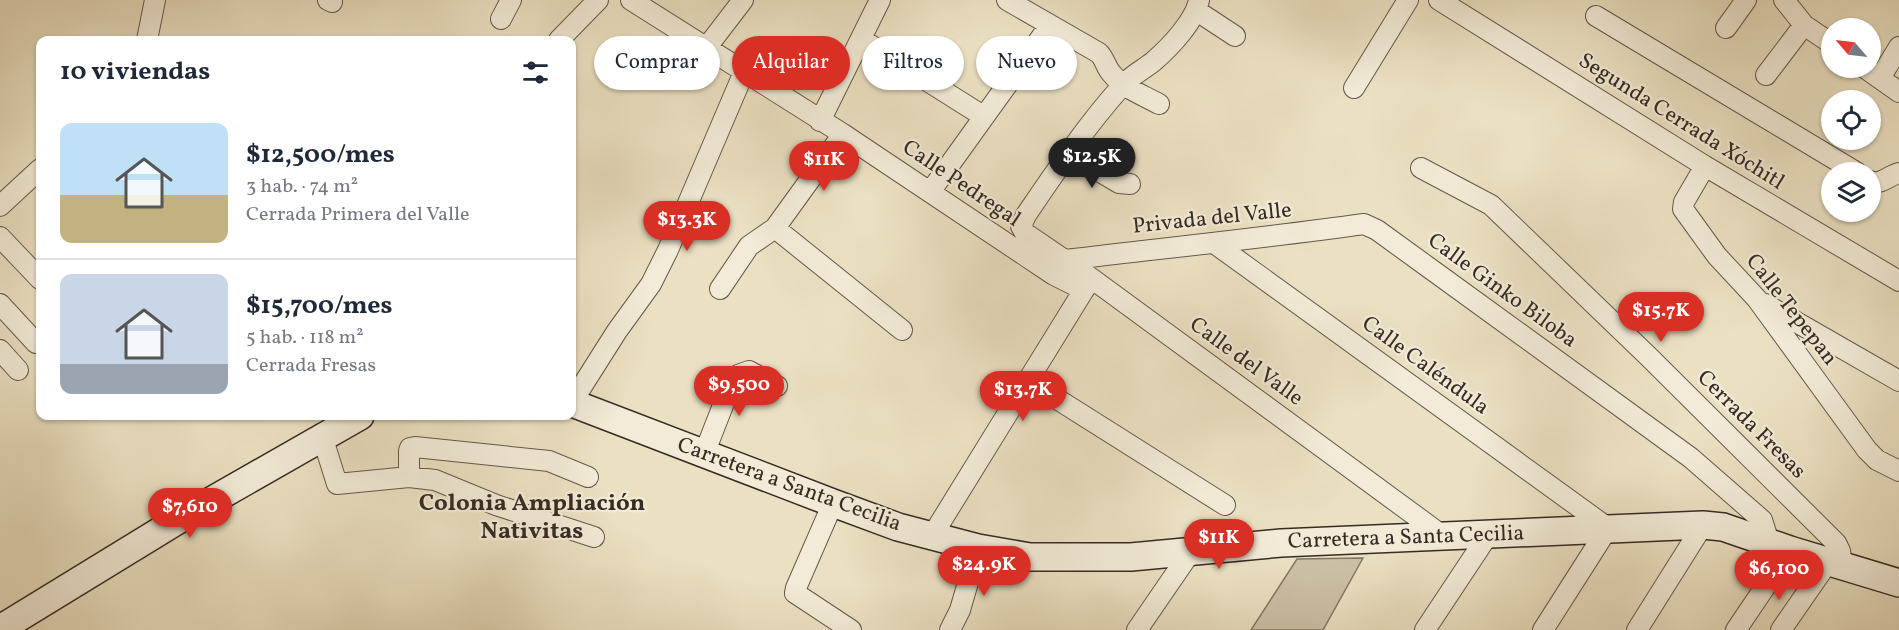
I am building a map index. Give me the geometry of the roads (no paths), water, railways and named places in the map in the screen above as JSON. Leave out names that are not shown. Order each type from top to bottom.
[{"type":"main road","name":"Carretera a Santa Cecilia","points":[[576,405],[898,527],[978,548],[1030,557],[1131,556],[1281,543],[1703,525],[1723,527],[1899,583]]},
{"type":"main road","points":[[0,630],[183,517],[352,420]]},
{"type":"street","points":[[148,36],[155,0]]},
{"type":"street","points":[[501,20],[511,0]]},
{"type":"street","points":[[563,36],[598,0]]},
{"type":"street","name":"Calle Pedregal","points":[[631,0],[689,36]]},
{"type":"street","points":[[715,36],[743,0]]},
{"type":"street","points":[[820,121],[880,0]]},
{"type":"street","points":[[1007,0],[1099,53],[1111,74],[1123,84],[1159,104]]},
{"type":"street","points":[[1354,88],[1408,0]]},
{"type":"street","name":"Segunda Cerrada Xóchitl","points":[[1439,0],[1705,166],[1899,281]]},
{"type":"street","points":[[1726,28],[1746,0]]},
{"type":"street","points":[[1784,0],[1804,25],[1821,37]]},
{"type":"street","points":[[1130,184],[1119,183],[1068,153],[1123,84],[1153,62],[1172,43],[1198,5],[1235,36]]},
{"type":"street","points":[[1596,16],[1839,162]]},
{"type":"street","points":[[930,192],[1050,25]]},
{"type":"street","points":[[1766,75],[1804,25]]},
{"type":"street","points":[[861,39],[983,116]]},
{"type":"street","points":[[1881,64],[1899,47]]},
{"type":"street","points":[[1879,78],[1899,92]]},
{"type":"street","points":[[576,397],[651,284],[668,250],[736,90]]},
{"type":"street","name":"Calle Pedregal","points":[[772,90],[843,134],[1054,275],[1087,284]]},
{"type":"street","points":[[720,289],[749,246],[775,228],[843,134]]},
{"type":"street","name":"Calle del Valle","points":[[1068,153],[1026,215],[1021,226],[1025,233],[1065,260],[1087,284],[1443,536]]},
{"type":"street","name":"Calle Tepepan","points":[[1705,166],[1684,202],[1683,209],[1718,256],[1757,299],[1867,450],[1877,460],[1899,471]]},
{"type":"street","name":"Cerrada Fresas","points":[[1421,168],[1491,205],[1649,357],[1836,543],[1840,551],[1835,564]]},
{"type":"street","points":[[0,206],[36,173]]},
{"type":"street","points":[[1881,182],[1899,173]]},
{"type":"street","name":"Privada del Valle","points":[[1065,260],[1268,238],[1364,224]]},
{"type":"street","name":"Calle Ginko Biloba","points":[[1364,224],[1394,243],[1691,458],[1762,520],[1780,546]]},
{"type":"street","points":[[775,228],[902,330]]},
{"type":"street","points":[[0,237],[36,275]]},
{"type":"street","name":"Calle Caléndula","points":[[1214,243],[1608,528]]},
{"type":"street","points":[[932,536],[1087,284]]},
{"type":"street","points":[[1757,299],[1899,381]]},
{"type":"street","points":[[0,304],[36,344]]},
{"type":"street","points":[[0,350],[18,370]]},
{"type":"street","points":[[704,454],[729,390],[738,375],[749,371],[777,386]]},
{"type":"street","points":[[1027,380],[1225,505]]},
{"type":"street","points":[[322,436],[337,484],[409,477],[435,480],[505,508],[594,537]]},
{"type":"street","points":[[409,477],[409,451],[410,448],[416,447],[549,461],[588,477]]},
{"type":"street","points":[[833,503],[795,593],[851,630]]},
{"type":"street","points":[[1637,630],[1703,525]]},
{"type":"street","points":[[1543,630],[1608,528]]},
{"type":"street","points":[[1425,630],[1488,535]]},
{"type":"street","points":[[1736,630],[1780,546]]},
{"type":"street","points":[[950,630],[960,610],[978,548]]},
{"type":"street","points":[[1137,630],[1192,550]]},
{"type":"street","points":[[1781,630],[1835,564]]},
{"type":"district","name":"Colonia Ampliación Nativitas","points":[[532,518]]}]
